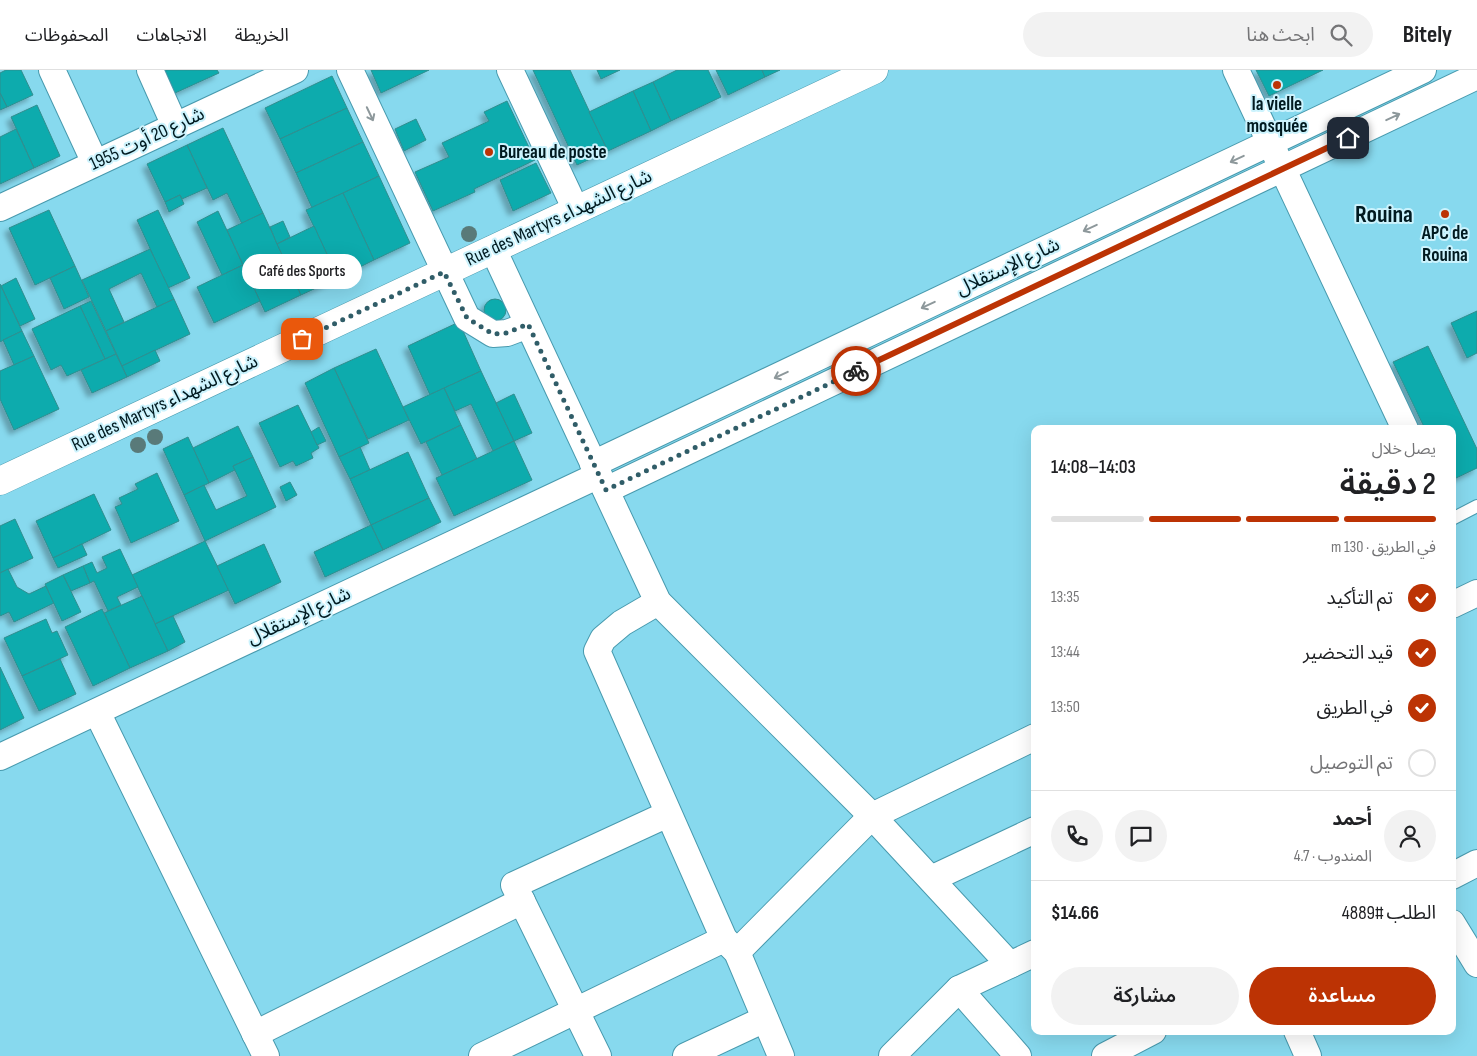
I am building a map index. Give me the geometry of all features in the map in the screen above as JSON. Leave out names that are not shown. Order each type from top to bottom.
[{"type":"main road","name":"Rue des Martyrs شارع الشهداء","points":[[0,480],[874,70]]},
{"type":"street","points":[[52,70],[95,163]]},
{"type":"street","points":[[150,70],[175,126]]},
{"type":"street","name":"شارع 20 أوت 1955","points":[[0,208],[295,70]]},
{"type":"street","points":[[350,70],[467,318],[493,334],[507,333],[528,324]]},
{"type":"street","points":[[510,70],[576,210]]},
{"type":"street","points":[[1236,70],[1403,425]]},
{"type":"street","name":"شارع الإستقلال","points":[[599,477],[1270,143],[1423,70]]},
{"type":"street","name":"شارع الإستقلال","points":[[0,757],[599,477],[1282,169],[1477,76]]},
{"type":"street","points":[[493,249],[658,602],[872,816],[1010,964]]},
{"type":"street","points":[[1456,603],[1477,593]]},
{"type":"street","points":[[658,602],[622,623],[603,639],[597,651],[668,814],[781,1056]]},
{"type":"street","points":[[97,712],[260,1045],[522,901]]},
{"type":"street","points":[[482,1056],[576,1011],[730,946],[872,816],[1031,739]]},
{"type":"street","points":[[598,1056],[514,885],[668,814]]},
{"type":"street","points":[[931,879],[1031,832]]},
{"type":"street","points":[[1456,874],[1477,863]]},
{"type":"street","points":[[1456,930],[1477,964]]},
{"type":"street","points":[[892,1056],[958,989],[1031,955]]},
{"type":"street","points":[[958,989],[1018,1056]]},
{"type":"street","points":[[686,1056],[765,1019]]},
{"type":"street","points":[[1105,1056],[1144,1035]]},
{"type":"street","points":[[1299,1035],[1308,1056]]},
{"type":"lane","points":[[1456,517],[1477,506]]},
{"type":"building","points":[[6,70],[21,70],[33,95],[7,107],[0,93],[0,73]]},
{"type":"building","points":[[165,70],[217,70],[219,73],[175,93]]},
{"type":"building","points":[[371,70],[429,70],[381,93]]},
{"type":"building","points":[[533,70],[570,70],[608,151],[577,165]]},
{"type":"building","points":[[597,70],[620,70],[601,79]]},
{"type":"building","points":[[677,70],[708,70],[721,97],[671,121],[653,82]]},
{"type":"building","points":[[716,70],[762,70],[765,77],[728,95]]},
{"type":"building","points":[[762,70],[780,70],[765,77]]},
{"type":"building","name":"la vielle mosquée","points":[[1256,70],[1323,70],[1269,96]]},
{"type":"building","points":[[332,76],[347,108],[280,139],[265,108]]},
{"type":"building","points":[[653,82],[671,121],[651,131],[633,91]]},
{"type":"building","points":[[633,91],[651,131],[608,151],[589,112]]},
{"type":"building","points":[[0,93],[7,107],[0,110]]},
{"type":"building","name":"Bureau de poste","points":[[507,101],[535,160],[474,189],[475,192],[433,211],[415,172],[449,157],[442,143],[489,121],[484,112]]},
{"type":"building","points":[[37,105],[60,156],[34,168],[11,117]]},
{"type":"building","points":[[347,108],[363,142],[296,173],[280,139]]},
{"type":"building","points":[[416,119],[426,140],[404,151],[395,129]]},
{"type":"building","points":[[223,128],[263,213],[242,224],[227,193],[213,200],[187,145]]},
{"type":"building","points":[[16,129],[34,168],[0,184],[0,137]]},
{"type":"building","points":[[363,142],[379,176],[312,208],[296,173]]},
{"type":"building","points":[[187,145],[207,188],[182,199],[180,195],[165,202],[147,164]]},
{"type":"building","points":[[536,163],[551,193],[513,211],[500,180]]},
{"type":"building","points":[[379,176],[410,243],[374,260],[343,193]]},
{"type":"building","points":[[343,193],[374,260],[338,278],[306,210]]},
{"type":"building","points":[[180,195],[184,204],[169,212],[165,202]]},
{"type":"building","points":[[49,210],[75,266],[35,285],[9,228]]},
{"type":"building","points":[[158,210],[190,278],[168,288],[137,220]]},
{"type":"building","points":[[218,211],[243,265],[222,275],[197,222]]},
{"type":"building","points":[[263,213],[301,295],[265,312],[227,230]]},
{"type":"building","points":[[283,221],[290,237],[277,244],[270,227]]},
{"type":"building","points":[[314,226],[338,278],[301,295],[277,244]]},
{"type":"building","points":[[150,249],[174,299],[157,307],[141,273],[109,289],[124,322],[106,331],[82,280]]},
{"type":"building","points":[[243,265],[260,301],[214,323],[197,287]]},
{"type":"building","points":[[75,266],[89,297],[64,309],[50,278]]},
{"type":"building","points":[[16,278],[35,319],[20,326],[1,286]]},
{"type":"building","points":[[0,284],[22,331],[0,342]]},
{"type":"building","points":[[174,299],[190,334],[122,366],[106,331]]},
{"type":"building","points":[[495,299],[503,302],[506,310],[503,318],[495,321],[487,318],[484,310],[487,302]]},
{"type":"building","points":[[91,301],[116,354],[105,359],[80,306]]},
{"type":"building","points":[[80,306],[105,359],[67,376],[61,365],[51,370],[32,329]]},
{"type":"building","points":[[1477,311],[1477,353],[1467,358],[1451,323]]},
{"type":"building","points":[[459,322],[481,371],[430,395],[408,346]]},
{"type":"building","points":[[22,331],[34,356],[14,365],[3,340]]},
{"type":"building","points":[[1428,346],[1477,449],[1477,468],[1456,478],[1456,425],[1423,425],[1393,362]]},
{"type":"building","points":[[376,349],[409,420],[368,439],[334,368]]},
{"type":"building","points":[[155,350],[160,361],[127,377],[122,366]]},
{"type":"building","points":[[116,354],[127,377],[92,393],[81,370]]},
{"type":"building","points":[[34,356],[59,409],[14,430],[0,399],[0,371]]},
{"type":"building","points":[[334,368],[369,443],[339,457],[305,383]]},
{"type":"building","points":[[481,371],[514,441],[493,451],[471,404],[455,411],[444,388]]},
{"type":"building","points":[[444,388],[461,425],[421,444],[403,407]]},
{"type":"building","points":[[514,394],[532,433],[514,441],[496,403]]},
{"type":"building","points":[[298,405],[319,448],[311,453],[313,458],[296,466],[293,461],[280,467],[259,423]]},
{"type":"building","points":[[461,425],[477,459],[442,475],[426,442]]},
{"type":"building","points":[[238,426],[253,457],[233,466],[235,470],[209,483],[193,448]]},
{"type":"building","points":[[319,427],[326,441],[317,445],[311,432]]},
{"type":"building","points":[[188,437],[209,483],[184,495],[163,449]]},
{"type":"building","points":[[514,441],[532,480],[454,516],[436,478]]},
{"type":"building","points":[[360,447],[370,470],[350,479],[339,457]]},
{"type":"building","points":[[408,452],[429,498],[371,525],[350,479]]},
{"type":"building","points":[[253,457],[276,507],[205,541],[184,495],[204,485],[216,510],[247,496],[233,466]]},
{"type":"building","points":[[157,473],[179,521],[131,543],[115,507],[122,504],[119,498],[138,489],[135,484]]},
{"type":"building","points":[[290,482],[297,495],[286,501],[280,487]]},
{"type":"building","points":[[94,494],[111,530],[53,558],[36,521]]},
{"type":"building","points":[[429,498],[441,522],[383,550],[371,525]]},
{"type":"building","points":[[15,519],[33,558],[0,573],[0,526]]},
{"type":"building","points":[[371,525],[383,550],[325,577],[314,552]]},
{"type":"building","points":[[205,541],[229,590],[155,624],[132,575]]},
{"type":"building","points":[[82,544],[87,555],[58,568],[53,558]]},
{"type":"building","points":[[264,544],[281,582],[235,604],[217,566]]},
{"type":"building","points":[[120,549],[138,587],[117,597],[121,605],[108,611],[94,581],[90,583],[83,566],[92,562],[97,573],[107,568],[102,557]]},
{"type":"building","points":[[83,566],[90,583],[71,591],[63,575]]},
{"type":"building","points":[[8,569],[17,587],[29,594],[46,586],[54,603],[14,622],[9,612],[0,616],[0,573]]},
{"type":"building","points":[[63,575],[81,612],[62,621],[45,584]]},
{"type":"building","points":[[142,596],[168,651],[130,668],[104,613]]},
{"type":"building","points":[[102,609],[130,668],[93,686],[65,627]]},
{"type":"building","points":[[173,616],[185,642],[168,651],[155,624]]},
{"type":"building","points":[[46,619],[52,633],[57,631],[68,655],[22,676],[4,638]]},
{"type":"building","points":[[60,659],[76,694],[39,711],[22,676]]},
{"type":"building","points":[[0,667],[24,718],[0,730]]},
{"type":"way so far","points":[[302,339],[444,272],[467,318],[493,334],[507,333],[528,324],[606,490],[856,371]]},
{"type":"place","name":"la vielle mosquée","points":[[1277,85]]},
{"type":"place","name":"Bureau de poste","points":[[489,152]]},
{"type":"place","name":"APC de Rouina","points":[[1445,214]]},
{"type":"place","name":"Café des Sports","points":[[302,339]]},
{"type":"district","name":"Rouina","points":[[1384,214]]},
{"type":"route","points":[[856,371],[1348,138]]}]
